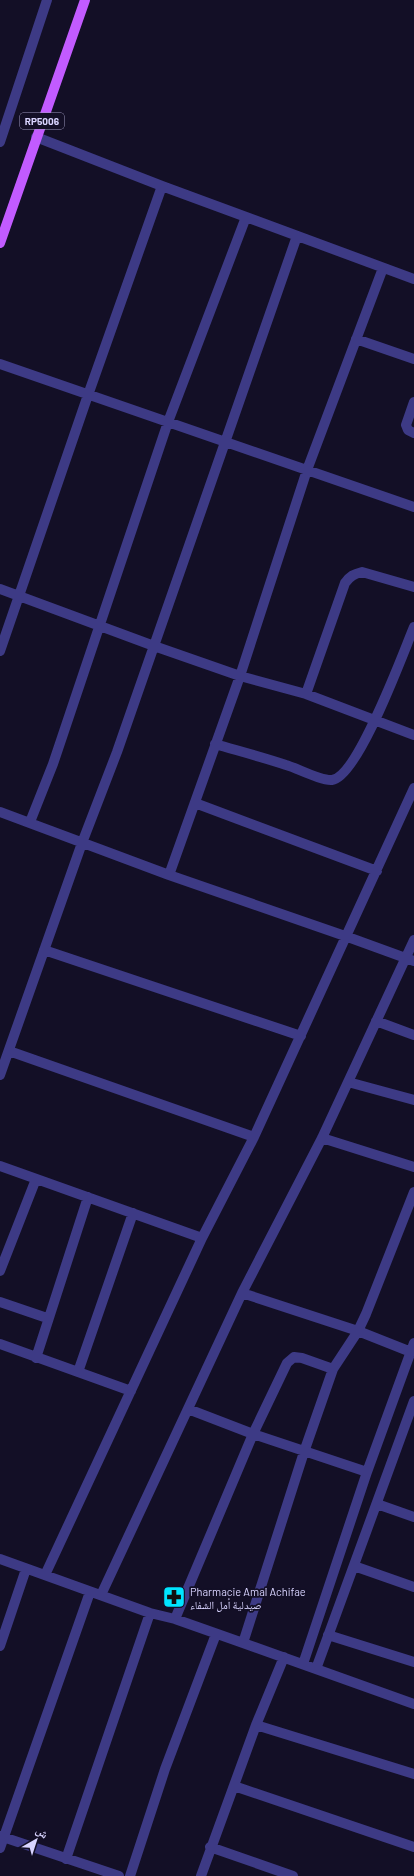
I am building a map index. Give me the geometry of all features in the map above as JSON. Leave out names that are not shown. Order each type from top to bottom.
[{"type":"main road","name":"RP5006","points":[[0,243],[85,0]]},
{"type":"street","points":[[0,142],[47,0]]},
{"type":"street","points":[[36,137],[162,186],[414,279]]},
{"type":"street","points":[[0,651],[88,394],[162,186]]},
{"type":"street","points":[[30,822],[54,764],[168,422],[246,217]]},
{"type":"street","points":[[0,1075],[82,844],[117,752],[296,236]]},
{"type":"street","points":[[169,875],[240,676],[307,470],[383,268]]},
{"type":"street","points":[[356,339],[414,359]]},
{"type":"street","points":[[0,364],[414,507]]},
{"type":"street","points":[[414,402],[406,424],[408,430],[414,433]]},
{"type":"street","points":[[306,694],[345,583],[350,577],[354,574],[362,572],[414,586]]},
{"type":"street","points":[[0,589],[240,676],[306,694],[414,735]]},
{"type":"street","points":[[215,744],[330,780],[343,774],[376,720],[414,627]]},
{"type":"street","points":[[45,1575],[202,1238],[254,1137],[414,788]]},
{"type":"street","points":[[195,803],[377,871]]},
{"type":"street","points":[[0,812],[30,822],[82,844],[410,960]]},
{"type":"street","points":[[101,1595],[242,1293],[322,1138],[376,1021],[410,960],[414,940]]},
{"type":"street","points":[[44,950],[301,1036]]},
{"type":"street","points":[[376,1021],[414,1035]]},
{"type":"street","points":[[9,1051],[254,1137]]},
{"type":"street","points":[[348,1082],[414,1100]]},
{"type":"street","points":[[322,1138],[414,1166]]},
{"type":"street","points":[[0,1166],[202,1238]]},
{"type":"street","points":[[0,1271],[36,1179]]},
{"type":"street","points":[[243,1643],[304,1452],[334,1369],[358,1331],[366,1314],[414,1192]]},
{"type":"street","points":[[36,1358],[47,1318],[88,1197]]},
{"type":"street","points":[[78,1372],[133,1213]]},
{"type":"street","points":[[242,1293],[412,1348],[367,1472],[303,1664]]},
{"type":"street","points":[[0,1302],[47,1318]]},
{"type":"street","points":[[0,1344],[36,1358],[131,1390]]},
{"type":"street","points":[[175,1619],[253,1434],[287,1363],[294,1357],[302,1358],[334,1369]]},
{"type":"street","points":[[316,1669],[414,1401]]},
{"type":"street","points":[[188,1409],[304,1452],[367,1472]]},
{"type":"street","points":[[376,1504],[414,1517]]},
{"type":"street","points":[[0,1560],[150,1613],[175,1619],[414,1704]]},
{"type":"street","points":[[354,1566],[414,1587]]},
{"type":"street","points":[[0,1646],[26,1569]]},
{"type":"street","points":[[0,1848],[2,1837],[90,1592]]},
{"type":"street","points":[[66,1859],[150,1613]]},
{"type":"street","points":[[130,1876],[165,1769],[216,1634]]},
{"type":"street","points":[[328,1635],[414,1662]]},
{"type":"street","points":[[201,1876],[210,1847],[256,1725],[284,1657]]},
{"type":"street","points":[[256,1725],[414,1774]]},
{"type":"street","points":[[234,1786],[414,1847]]},
{"type":"street","points":[[2,1837],[119,1876]]},
{"type":"street","points":[[210,1847],[272,1873],[293,1876]]},
{"type":"place","name":"Pharmacie Amal Achifae صيدلية أمل الشفاء","points":[[174,1597]]}]
